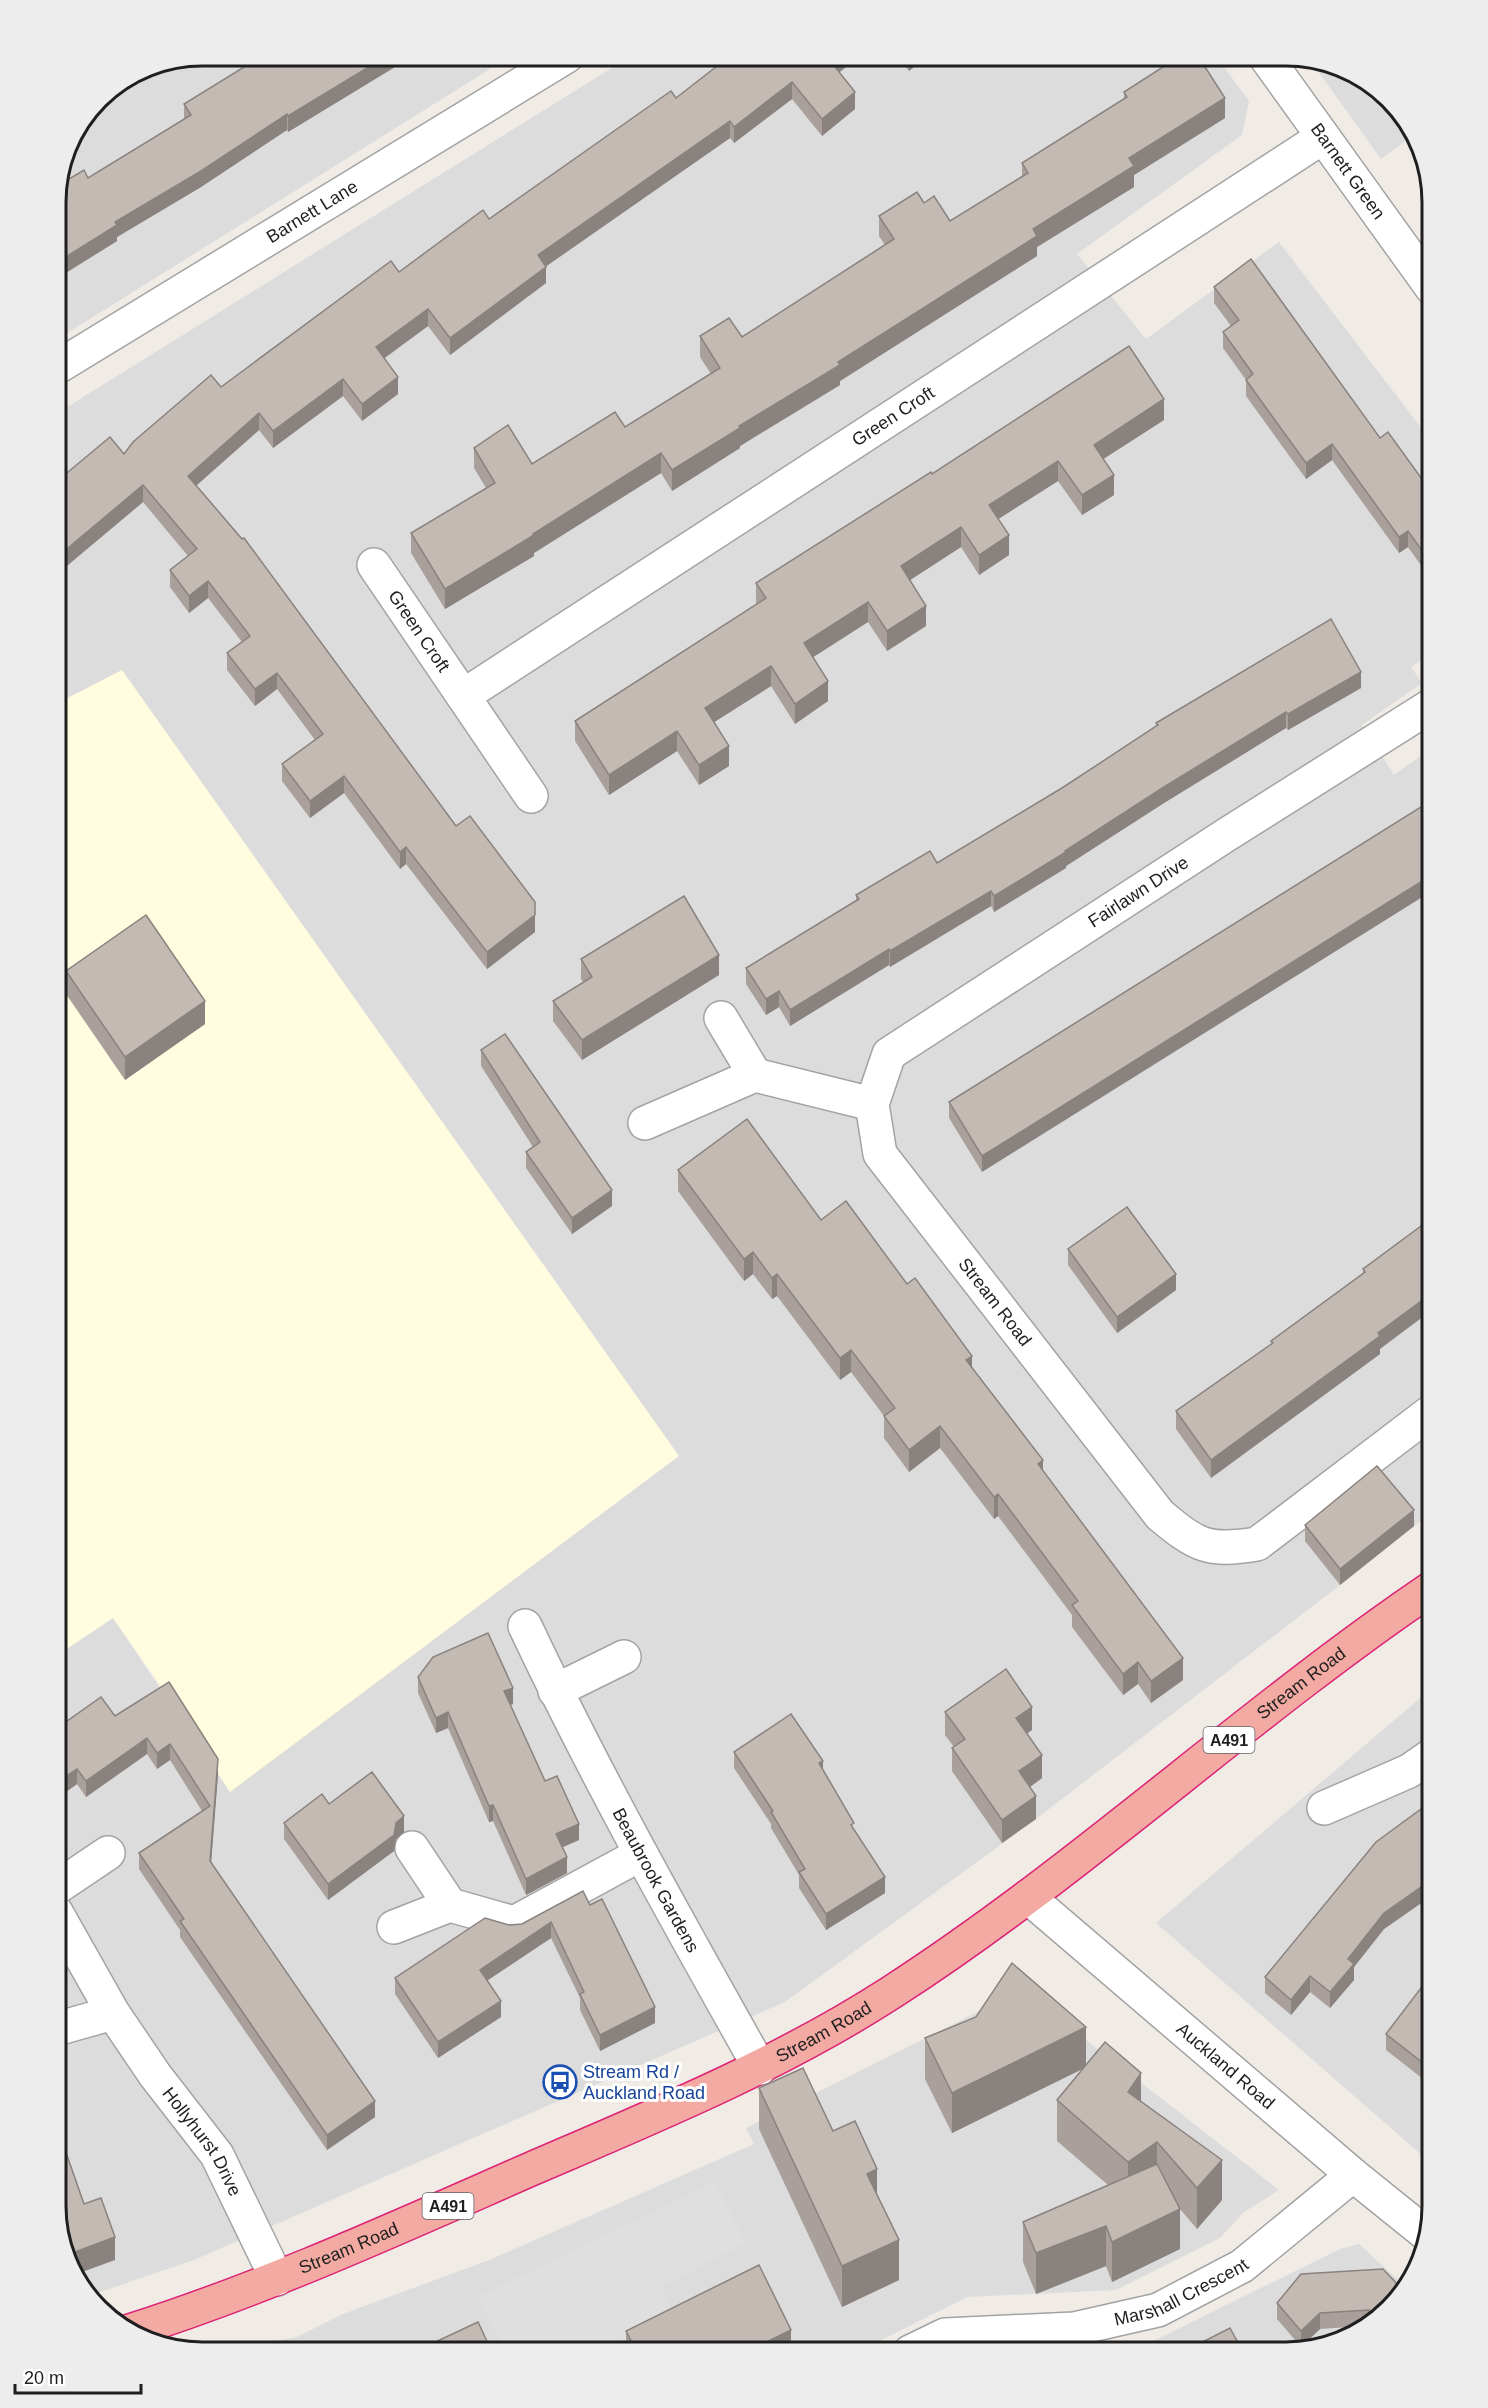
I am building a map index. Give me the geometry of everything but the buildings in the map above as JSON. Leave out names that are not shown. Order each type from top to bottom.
[{"type":"highway","name":"Stream Road","points":[[141,2327],[277,2279],[760,2068],[824,2034],[890,1994],[1028,1897],[1361,1637],[1422,1595]]},
{"type":"street","name":"Barnett Lane","points":[[66,362],[551,66]]},
{"type":"street","name":"Barnett Green","points":[[1272,66],[1422,274]]},
{"type":"street","name":"Green Croft","points":[[463,696],[1323,137]]},
{"type":"street","name":"Green Croft","points":[[374,565],[531,796]]},
{"type":"street","name":"Fairlawn Drive","points":[[872,1104],[889,1054],[1226,835],[1422,711]]},
{"type":"street","points":[[721,1018],[755,1075]]},
{"type":"street","points":[[645,1123],[755,1075],[872,1104]]},
{"type":"street","name":"Stream Road","points":[[872,1104],[880,1154],[1160,1515],[1185,1536],[1207,1547],[1230,1548],[1257,1544],[1422,1419]]},
{"type":"street","name":"Beaubrook Gardens","points":[[525,1626],[555,1691],[641,1854],[760,2068]]},
{"type":"street","points":[[555,1691],[624,1657]]},
{"type":"street","points":[[1324,1808],[1409,1771],[1422,1762]]},
{"type":"street","points":[[412,1848],[450,1905]]},
{"type":"street","points":[[66,1881],[108,1853]]},
{"type":"street","points":[[394,1927],[450,1905],[514,1923],[641,1854]]},
{"type":"street","name":"Auckland Road","points":[[1028,1897],[1353,2175],[1420,2229]]},
{"type":"street","name":"Hollyhurst Drive","points":[[66,1930],[113,2013],[155,2074],[217,2156],[277,2279]]},
{"type":"street","points":[[66,2026],[113,2013]]},
{"type":"street","name":"Marshall Crescent","points":[[932,2342],[945,2336],[1074,2329],[1158,2310],[1242,2266],[1353,2175]]},
{"type":"shaded area","points":[[202,66],[495,66],[66,334],[66,193],[71,167],[76,150],[94,119],[112,100],[134,84],[167,71]]},
{"type":"shaded area","points":[[615,66],[1223,66],[1249,101],[1242,135],[1077,254],[1146,339],[1279,242],[1422,429],[1422,660],[1411,667],[1422,683],[1362,725],[1394,775],[1422,755],[1422,1520],[1036,1819],[785,2002],[194,2260],[97,2293],[89,2282],[73,2250],[67,2224],[66,2206],[66,1649],[113,1618],[230,1792],[122,671],[66,699],[66,408]]},
{"type":"shaded area","points":[[1317,70],[1330,73],[1362,89],[1388,112],[1399,126],[1407,140],[1381,159]]},
{"type":"shaded area","points":[[122,670],[679,1456],[230,1792],[169,1698],[113,1618],[66,1649],[66,699]]},
{"type":"shaded area","points":[[1422,1697],[1422,2155],[1156,1923]]},
{"type":"shaded area","points":[[1013,1994],[1032,1998],[1279,2190],[1244,2212],[1220,2238],[1116,2290],[967,2297],[877,2342],[267,2342],[297,2337],[343,2314],[489,2260],[754,2144],[746,2128]]},
{"type":"shaded area","points":[[714,2182],[745,2243],[661,2287],[674,2314],[618,2342],[501,2342],[478,2297]]},
{"type":"shaded area","points":[[1359,2244],[1399,2281],[1376,2308],[1346,2328],[1330,2335],[1304,2341],[1151,2342],[1340,2249]]},
{"type":"place","name":"Stream Rd / Auckland Road","points":[[560,2082]]}]
